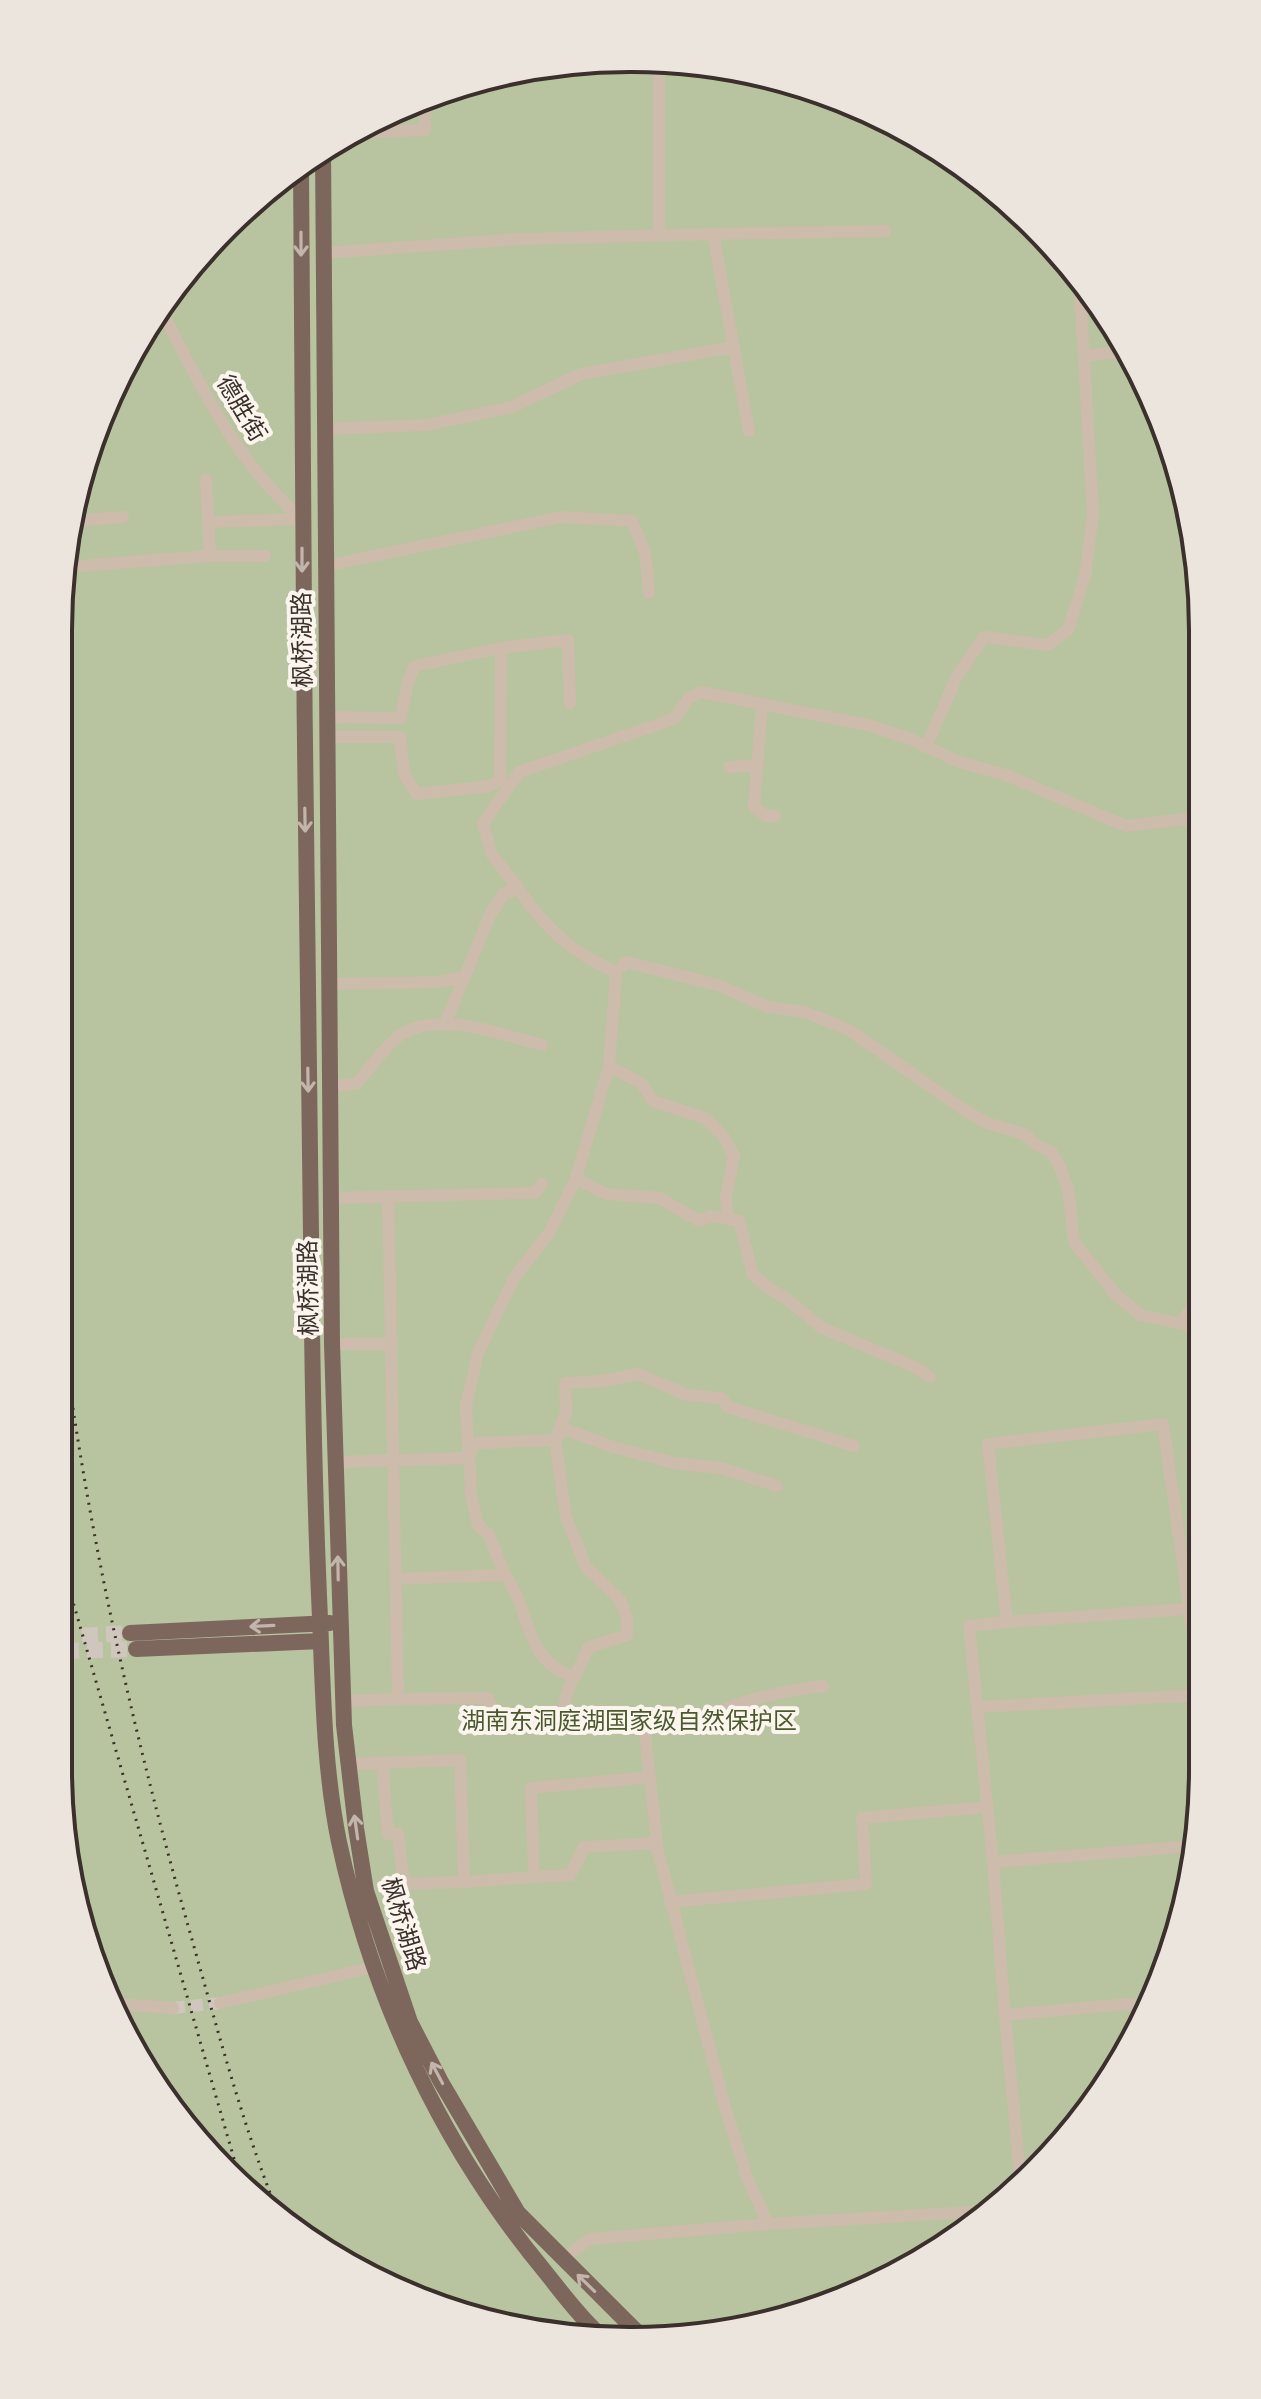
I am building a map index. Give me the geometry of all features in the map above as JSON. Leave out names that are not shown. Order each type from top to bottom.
[{"type":"main road","name":"枫桥湖路","points":[[323,164],[332,1344],[343,1701],[348,1764],[366,1891],[410,2022],[518,2213],[561,2260],[631,2327]]},
{"type":"main road","name":"枫桥湖路","points":[[301,180],[311,1309],[320,1623],[337,1835],[353,1903],[397,2031],[466,2161],[508,2227],[585,2325]]},
{"type":"main road","points":[[321,1641],[133,1641],[340,1622]]},
{"type":"street","points":[[659,73],[659,235]]},
{"type":"street","points":[[380,132],[425,130],[425,112]]},
{"type":"street","points":[[323,253],[520,239],[885,231]]},
{"type":"street","points":[[713,234],[749,431]]},
{"type":"street","points":[[926,747],[957,676],[984,637],[1047,645],[1068,630],[1085,576],[1093,513],[1080,300]]},
{"type":"street","name":"德胜街","points":[[166,319],[236,444],[281,502],[302,519]]},
{"type":"street","points":[[324,429],[427,425],[512,407],[581,374],[734,347]]},
{"type":"street","points":[[1084,356],[1115,352]]},
{"type":"street","points":[[206,479],[210,556]]},
{"type":"street","points":[[83,520],[123,517]]},
{"type":"street","points":[[325,566],[561,517],[632,521],[645,552],[649,592]]},
{"type":"street","points":[[208,522],[302,519]]},
{"type":"street","points":[[76,566],[210,556],[265,556]]},
{"type":"street","points":[[501,648],[500,781],[490,786],[417,794],[404,774],[400,737],[407,684],[415,666],[501,648],[568,640],[570,703]]},
{"type":"street","points":[[616,972],[566,946],[492,855],[483,824],[519,772],[674,719],[689,698],[701,692],[868,725],[959,762],[1006,775],[1126,826],[1189,820]]},
{"type":"street","points":[[762,705],[754,807],[766,816],[775,816]]},
{"type":"street","points":[[326,717],[401,718],[402,715]]},
{"type":"street","points":[[326,737],[400,737]]},
{"type":"street","points":[[729,767],[757,765]]},
{"type":"street","points":[[445,1024],[463,978],[504,893],[519,889]]},
{"type":"street","points":[[574,1677],[559,1672],[544,1660],[531,1642],[517,1592],[505,1575],[489,1535],[478,1525],[466,1406],[478,1353],[514,1278],[549,1233],[576,1179],[609,1066],[616,972],[626,962],[718,985],[768,1007],[805,1012],[849,1030],[963,1109],[987,1123],[1024,1134],[1038,1146],[1051,1151],[1068,1188],[1074,1242],[1087,1261],[1117,1296],[1141,1315],[1189,1325]]},
{"type":"street","points":[[329,984],[437,982],[463,978]]},
{"type":"street","points":[[330,1086],[356,1084],[402,1034],[445,1024],[542,1045]]},
{"type":"street","points":[[609,1066],[641,1083],[653,1101],[705,1118],[724,1137],[734,1156],[726,1197],[728,1217]]},
{"type":"street","points":[[576,1179],[606,1194],[660,1198],[699,1221],[728,1217],[739,1221],[753,1275],[822,1328],[915,1367],[930,1377]]},
{"type":"street","points":[[331,1198],[534,1193],[542,1184]]},
{"type":"street","points":[[388,1196],[398,1699]]},
{"type":"street","points":[[1181,1323],[1189,1311]]},
{"type":"street","points":[[332,1344],[392,1344]]},
{"type":"street","points":[[562,1715],[574,1677],[589,1647],[627,1635],[627,1619],[621,1601],[586,1567],[566,1517],[555,1440],[566,1413],[565,1383],[602,1381],[638,1374],[687,1395],[722,1398],[728,1407],[854,1446]]},
{"type":"street","points":[[1007,1622],[988,1444],[1163,1424],[1189,1621]]},
{"type":"street","points":[[469,1458],[473,1446],[479,1443],[555,1440],[564,1429],[613,1447],[687,1466],[722,1468],[777,1486]]},
{"type":"street","points":[[335,1462],[469,1458]]},
{"type":"street","points":[[396,1579],[505,1575]]},
{"type":"street","points":[[1019,2168],[979,1707],[969,1626],[1187,1609]]},
{"type":"street","points":[[343,1701],[488,1698],[493,1711],[509,1716],[710,1716],[772,1694],[823,1686]]},
{"type":"street","points":[[979,1707],[1189,1695]]},
{"type":"street","points":[[643,1716],[657,1843],[670,1902],[725,2107],[748,2180],[768,2224]]},
{"type":"street","points":[[348,1764],[460,1760],[464,1882]]},
{"type":"street","points":[[382,1763],[388,1834],[398,1834],[404,1884],[570,1875],[584,1847],[657,1843]]},
{"type":"street","points":[[534,1877],[531,1788],[651,1777]]},
{"type":"street","points":[[670,1902],[866,1884],[862,1818],[987,1807]]},
{"type":"street","points":[[993,1862],[1183,1847]]},
{"type":"street","points":[[220,2003],[374,1967]]},
{"type":"street","points":[[125,2005],[173,2008]]},
{"type":"street","points":[[1005,2015],[1136,2006]]},
{"type":"street","points":[[561,2260],[590,2239],[768,2224],[970,2212]]},
{"type":"green space","name":"湖南东洞庭湖国家级自然保护区","points":[[594,73],[667,73],[775,91],[878,130],[941,166],[999,211],[1050,262],[1095,320],[1131,383],[1159,451],[1170,486],[1184,558],[1189,630],[1188,1805],[1170,1913],[1131,2016],[1095,2079],[1050,2137],[1025,2163],[999,2188],[941,2233],[878,2269],[775,2308],[703,2322],[667,2326],[594,2326],[522,2316],[451,2297],[351,2252],[291,2212],[211,2137],[166,2079],[130,2016],[115,1982],[91,1913],[73,1805],[73,594],[91,486],[130,383],[166,320],[187,291],[262,211],[320,166],[351,147],[451,102],[486,91],[558,77]]},
{"type":"tunnel","points":[[72,1636],[130,1633]]},
{"type":"tunnel","points":[[72,1651],[136,1649]]},
{"type":"tunnel","points":[[173,2008],[220,2003]]},
{"type":"railway","points":[[72,1402],[111,1616],[147,1773],[219,2036],[272,2196]]},
{"type":"railway","points":[[72,1598],[235,2162]]}]
